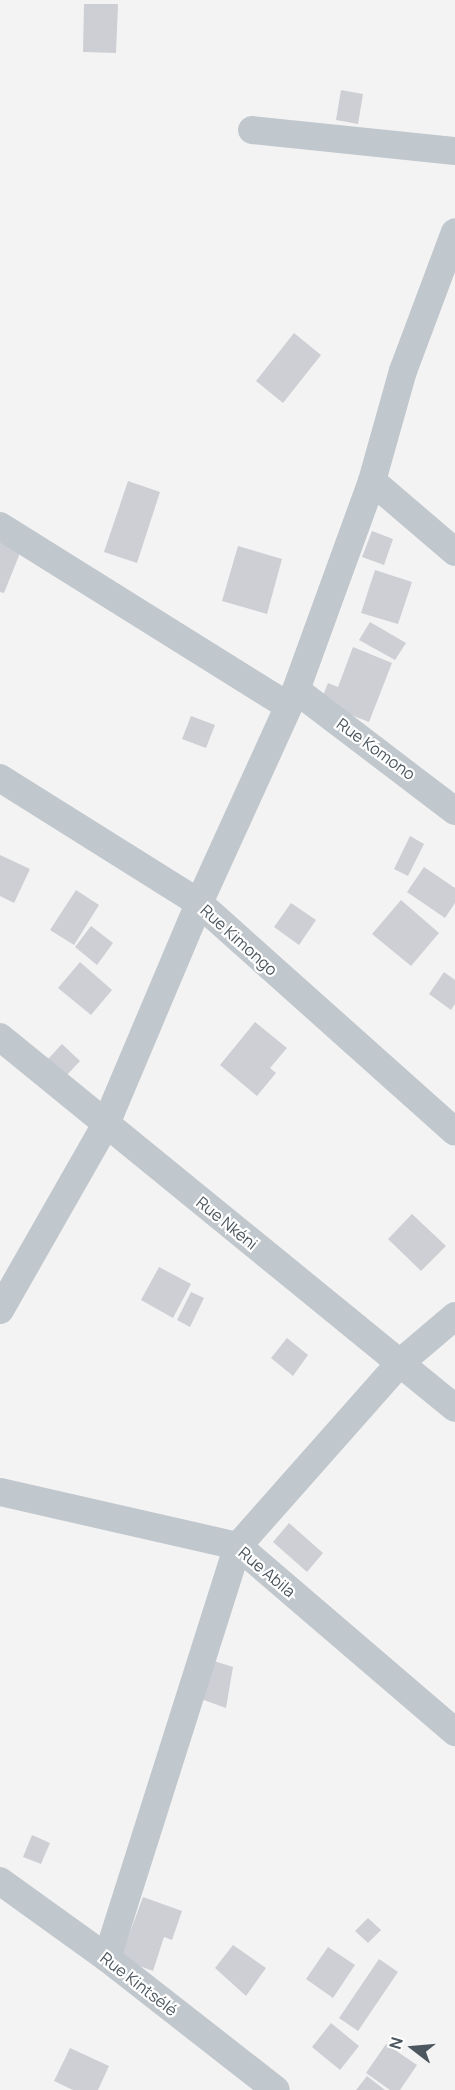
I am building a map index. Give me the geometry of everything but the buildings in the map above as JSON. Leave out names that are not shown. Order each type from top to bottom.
[{"type":"street","points":[[252,130],[455,151]]},
{"type":"street","points":[[0,1310],[105,1126],[199,903],[292,698],[372,481],[403,371],[455,232]]},
{"type":"street","points":[[372,481],[455,552]]},
{"type":"street","name":"Rue Komono","points":[[0,526],[292,698],[455,811]]},
{"type":"street","name":"Rue Kimongo","points":[[0,778],[199,903],[455,1132]]},
{"type":"street","name":"Rue Nkéni","points":[[0,1037],[105,1126],[401,1362],[455,1408]]},
{"type":"street","points":[[107,1958],[238,1546],[401,1362],[455,1316]]},
{"type":"street","name":"Rue Abila","points":[[0,1492],[238,1546],[455,1732]]},
{"type":"street","name":"Rue Kintsélé","points":[[0,1881],[107,1958],[276,2090]]}]
